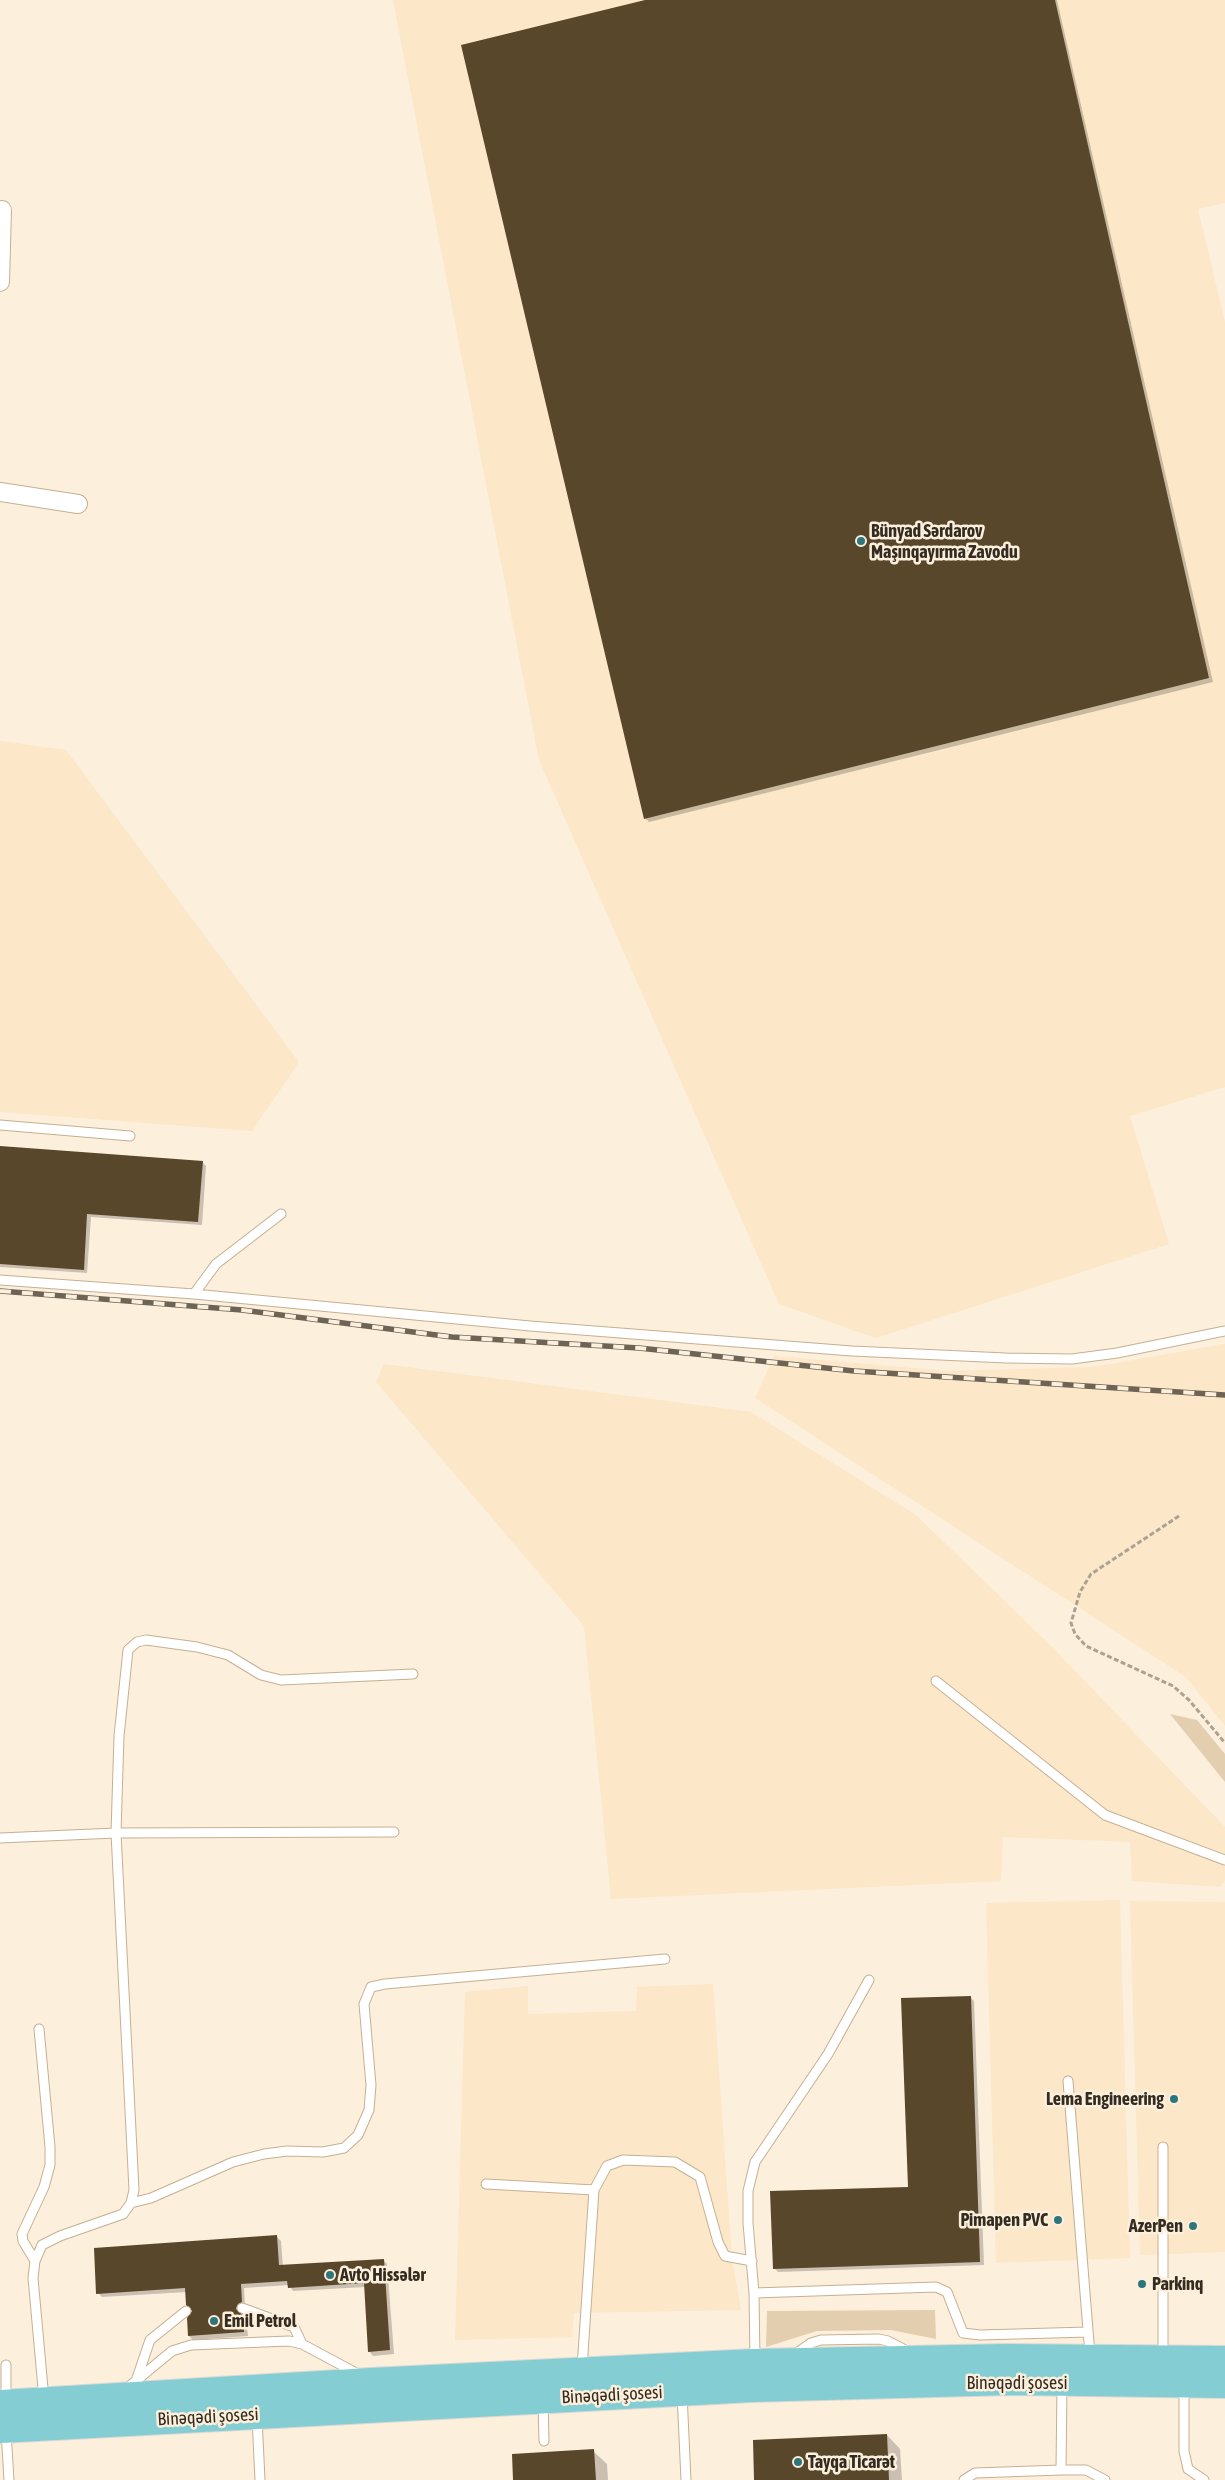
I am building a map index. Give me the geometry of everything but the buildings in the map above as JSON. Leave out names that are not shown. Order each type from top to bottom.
[{"type":"main road","name":"Binəqədi şosesi","points":[[3,2416],[45,2402],[126,2389],[371,2382],[582,2370],[769,2363],[925,2360],[1089,2345],[1163,2360],[1225,2360]]},
{"type":"main road","name":"Binəqədi şosesi","points":[[3,2416],[257,2414],[682,2391],[911,2384],[1062,2382],[1225,2384]]},
{"type":"street","points":[[0,282],[2,210]]},
{"type":"street","points":[[0,492],[78,504]]},
{"type":"lane","points":[[0,1124],[130,1136]]},
{"type":"lane","points":[[194,1294],[216,1264],[281,1214]]},
{"type":"lane","points":[[0,1280],[194,1294],[530,1326],[852,1351],[1006,1358],[1072,1359],[1117,1354],[1225,1331]]},
{"type":"lane","points":[[45,2402],[32,2278],[35,2261],[42,2245],[60,2236],[113,2220],[124,2214],[131,2203],[134,2172],[116,1834],[119,1736],[128,1650],[137,1642],[146,1640],[212,1651],[228,1655],[260,1674],[281,1680],[413,1674]]},
{"type":"lane","points":[[936,1681],[1105,1815],[1225,1860]]},
{"type":"lane","points":[[0,1838],[116,1834],[394,1832]]},
{"type":"lane","points":[[131,2203],[151,2198],[233,2162],[264,2154],[287,2151],[323,2152],[344,2148],[358,2135],[369,2110],[371,2085],[364,2004],[371,1987],[386,1984],[664,1959]]},
{"type":"lane","points":[[769,2363],[754,2293],[748,2223],[748,2190],[755,2162],[828,2054],[869,1980]]},
{"type":"lane","points":[[35,2261],[23,2241],[22,2234],[44,2187],[50,2164],[50,2147],[38,2029]]},
{"type":"lane","points":[[754,2293],[936,2287],[947,2292],[963,2333],[1089,2345],[1068,2082]]},
{"type":"lane","points":[[1162,2147],[1163,2360]]},
{"type":"lane","points":[[582,2370],[594,2190],[607,2166],[623,2160],[675,2162],[700,2177],[718,2242],[725,2256],[752,2261]]},
{"type":"lane","points":[[486,2184],[594,2190]]},
{"type":"lane","points":[[242,2308],[294,2327],[302,2344]]},
{"type":"lane","points":[[126,2389],[150,2340],[186,2311]]},
{"type":"lane","points":[[126,2389],[172,2351],[191,2345],[289,2341],[302,2344],[371,2382]]},
{"type":"lane","points":[[6,2365],[3,2416],[8,2480]]},
{"type":"lane","points":[[1062,2382],[1062,2470]]},
{"type":"lane","points":[[1184,2384],[1184,2451],[1188,2469],[1204,2480]]},
{"type":"lane","points":[[682,2391],[686,2480]]},
{"type":"lane","points":[[543,2398],[544,2441]]},
{"type":"lane","points":[[257,2414],[260,2480]]},
{"type":"lane","points":[[964,2480],[975,2473],[1062,2470],[1086,2470],[1105,2480]]},
{"type":"path","points":[[1179,1516],[1090,1574],[1080,1592],[1071,1623],[1075,1634],[1086,1646],[1173,1686],[1190,1700],[1225,1743]]},
{"type":"shaded area","name":"Bünyad Sərdarov Maşınqayırma Zavodu","points":[[393,0],[1225,0],[1225,203],[1198,209],[1225,322],[1225,1087],[1130,1116],[1169,1244],[876,1338],[779,1304],[539,760]]},
{"type":"shaded area","points":[[0,741],[66,750],[299,1062],[252,1131],[0,1112]]},
{"type":"shaded area","points":[[1225,1344],[1225,1726],[1186,1677],[755,1398],[774,1356],[948,1371],[1093,1367]]},
{"type":"shaded area","points":[[384,1364],[751,1412],[916,1515],[1054,1649],[1225,1827],[1225,1880],[1220,1887],[1132,1881],[1130,1842],[1003,1837],[1001,1881],[611,1899],[584,1626],[376,1382]]},
{"type":"shaded area","points":[[1170,1714],[1197,1720],[1225,1754],[1225,1782]]},
{"type":"shaded area","points":[[1120,1900],[1130,2258],[996,2263],[986,1903]]},
{"type":"shaded area","points":[[1130,1901],[1225,1902],[1225,2252],[1140,2255]]},
{"type":"shaded area","points":[[713,1984],[732,2259],[741,2310],[574,2313],[572,2337],[455,2340],[465,1992],[528,1986],[528,2014],[636,2011],[637,1987]]},
{"type":"shaded area","points":[[935,2310],[936,2339],[891,2330],[817,2331],[766,2347],[767,2311]]},
{"type":"railway","points":[[0,1291],[242,1310],[452,1337],[639,1348],[854,1371],[1225,1395]]},
{"type":"place","name":"Bünyad Sərdarov Maşınqayırma Zavodu","points":[[861,541]]},
{"type":"place","name":"Lema Engineering","points":[[1174,2099]]},
{"type":"place","name":"Pimapen PVC","points":[[1058,2220]]},
{"type":"place","name":"AzerPen","points":[[1193,2226]]},
{"type":"place","name":"Avto Hissələr","points":[[330,2275]]},
{"type":"place","name":"Parkinq","points":[[1142,2284]]},
{"type":"place","name":"Emil Petrol","points":[[214,2321]]},
{"type":"place","name":"Tayqa Ticarət","points":[[798,2462]]}]
